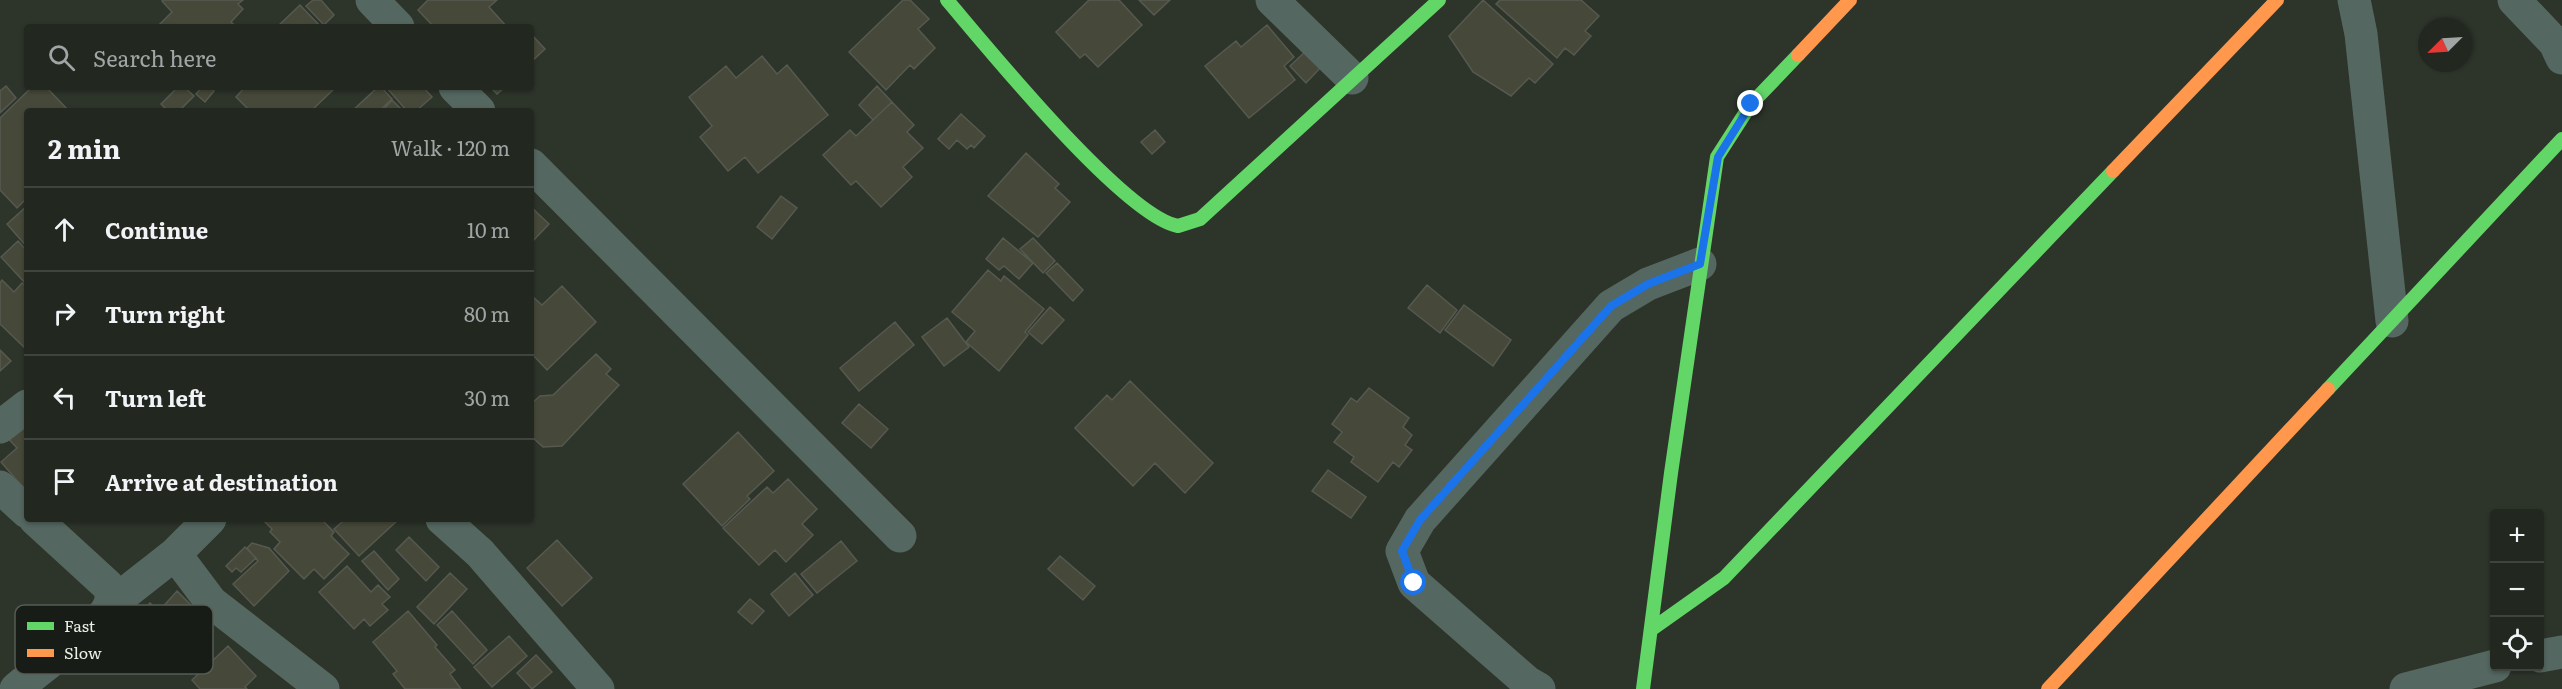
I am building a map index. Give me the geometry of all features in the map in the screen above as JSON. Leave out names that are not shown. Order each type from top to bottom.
[{"type":"street","points":[[372,0],[395,24]]},
{"type":"street","points":[[947,0],[1035,100],[1120,189],[1159,219],[1172,226],[1184,227],[1200,219],[1439,0]]},
{"type":"street","points":[[1272,0],[1352,78]]},
{"type":"street","points":[[1643,689],[1700,264],[1718,157],[1751,104],[1851,0]]},
{"type":"street","points":[[1652,629],[1724,578],[2277,0]]},
{"type":"street","points":[[2354,0],[2361,34],[2392,321]]},
{"type":"street","points":[[2514,0],[2555,44],[2562,58]]},
{"type":"street","points":[[458,90],[475,108]]},
{"type":"street","points":[[2048,689],[2562,139]]},
{"type":"street","points":[[534,168],[900,536]]},
{"type":"street","points":[[1539,689],[1527,682],[1414,583],[1402,551],[1420,520],[1611,306],[1648,284],[1700,264]]},
{"type":"street","points":[[0,427],[24,408]]},
{"type":"street","points":[[0,487],[24,509]]},
{"type":"street","points":[[38,522],[107,585],[112,594],[110,605]]},
{"type":"street","points":[[110,605],[175,554],[207,522]]},
{"type":"street","points":[[445,522],[480,553],[598,689]]},
{"type":"street","points":[[175,554],[211,602],[323,689]]},
{"type":"street","points":[[2544,655],[2562,652]]},
{"type":"street","points":[[2406,689],[2490,667]]},
{"type":"street","points":[[16,689],[34,674]]},
{"type":"building","points":[[243,0],[238,4],[243,9],[231,22],[233,24],[160,24],[172,12],[162,1]]},
{"type":"building","points":[[313,0],[321,0],[334,15],[323,24],[306,6]]},
{"type":"building","points":[[428,0],[497,0],[489,7],[504,24],[431,24],[418,10]]},
{"type":"building","points":[[903,0],[910,0],[929,19],[918,29],[935,48],[914,69],[910,65],[886,90],[849,52]]},
{"type":"building","points":[[1089,0],[1119,0],[1142,25],[1098,67],[1085,54],[1080,58],[1056,32]]},
{"type":"building","points":[[1139,0],[1170,0],[1154,15]]},
{"type":"building","points":[[1483,0],[1553,64],[1535,83],[1529,78],[1511,96],[1473,72],[1449,36]]},
{"type":"building","points":[[1500,0],[1581,0],[1599,16],[1585,31],[1591,36],[1574,55],[1565,48],[1557,58],[1496,4]]},
{"type":"building","points":[[300,5],[318,24],[280,24]]},
{"type":"building","points":[[1267,25],[1294,57],[1284,66],[1295,80],[1249,118],[1205,66],[1236,41],[1241,47]]},
{"type":"building","points":[[534,37],[545,49],[534,59]]},
{"type":"building","points":[[1308,49],[1323,65],[1306,83],[1290,66]]},
{"type":"building","points":[[762,56],[777,74],[787,65],[828,115],[758,173],[745,157],[728,171],[700,137],[712,126],[689,97],[726,66],[736,78]]},
{"type":"building","points":[[6,86],[16,98],[0,113],[0,91]]},
{"type":"building","points":[[877,86],[892,102],[873,120],[859,105]]},
{"type":"building","points":[[29,90],[49,90],[66,108],[24,108],[24,201],[17,208],[0,190],[0,118]]},
{"type":"building","points":[[175,90],[187,90],[194,96],[182,108],[165,108],[161,104]]},
{"type":"building","points":[[199,90],[214,91],[205,102],[196,94]]},
{"type":"building","points":[[242,90],[333,90],[314,108],[247,108],[236,97]]},
{"type":"building","points":[[375,90],[384,90],[392,99],[382,108],[355,108]]},
{"type":"building","points":[[389,90],[426,90],[432,97],[419,108],[404,108]]},
{"type":"building","points":[[392,100],[400,108],[385,108]]},
{"type":"building","points":[[892,102],[914,125],[907,132],[923,148],[903,167],[912,177],[881,207],[856,181],[851,185],[823,155],[850,130],[856,136]]},
{"type":"building","points":[[961,114],[985,136],[974,148],[971,145],[967,149],[957,140],[949,149],[938,139]]},
{"type":"building","points":[[1155,130],[1165,142],[1152,154],[1141,142]]},
{"type":"building","points":[[1026,153],[1059,184],[1055,188],[1070,202],[1038,237],[988,196]]},
{"type":"building","points":[[781,196],[797,208],[772,239],[757,227]]},
{"type":"building","points":[[24,209],[24,244],[7,224]]},
{"type":"building","points":[[534,210],[549,224],[534,240]]},
{"type":"building","points":[[1003,238],[1033,263],[1019,279],[1004,266],[999,270],[986,259]]},
{"type":"building","points":[[1033,238],[1055,261],[1043,273],[1020,249]]},
{"type":"building","points":[[18,241],[24,248],[24,282],[1,257]]},
{"type":"building","points":[[1057,263],[1083,290],[1073,301],[1046,273]]},
{"type":"building","points":[[988,270],[1001,281],[1004,276],[1044,309],[1025,332],[1028,335],[999,371],[966,342],[975,331],[952,312]]},
{"type":"building","points":[[2,280],[14,292],[22,283],[24,285],[24,347],[0,324],[0,283]]},
{"type":"building","points":[[1427,285],[1457,310],[1440,333],[1408,308]]},
{"type":"building","points":[[562,286],[596,322],[547,370],[534,356],[534,298],[542,305]]},
{"type":"building","points":[[1464,305],[1511,340],[1493,366],[1445,330]]},
{"type":"building","points":[[1050,307],[1064,320],[1042,344],[1028,332]]},
{"type":"building","points":[[947,318],[969,347],[944,366],[922,337]]},
{"type":"building","points":[[895,322],[914,345],[859,391],[840,368]]},
{"type":"building","points":[[0,350],[11,361],[0,371]]},
{"type":"building","points":[[596,354],[611,369],[606,374],[619,385],[562,446],[543,447],[534,439],[534,401],[540,396],[553,395]]},
{"type":"building","points":[[1130,381],[1213,463],[1185,493],[1155,463],[1133,486],[1075,428],[1107,395],[1112,400]]},
{"type":"building","points":[[1369,388],[1409,418],[1403,427],[1412,435],[1405,445],[1412,450],[1399,467],[1393,462],[1378,482],[1351,462],[1354,457],[1334,442],[1342,432],[1332,424],[1351,398],[1357,402]]},
{"type":"building","points":[[859,404],[888,429],[871,448],[842,423]]},
{"type":"building","points":[[24,416],[24,489],[1,462],[17,448],[3,433]]},
{"type":"building","points":[[738,432],[774,471],[747,496],[750,499],[722,526],[683,484]]},
{"type":"building","points":[[1328,470],[1366,497],[1351,518],[1312,491]]},
{"type":"building","points":[[788,479],[817,509],[802,524],[813,535],[786,562],[775,550],[759,565],[723,528],[767,487],[773,493]]},
{"type":"building","points":[[265,522],[324,522],[334,532],[331,536],[349,554],[324,579],[314,569],[304,579],[274,549],[280,542],[270,532],[272,529]]},
{"type":"building","points":[[342,522],[396,522],[359,556],[334,529]]},
{"type":"building","points":[[409,537],[439,567],[426,581],[396,550]]},
{"type":"building","points":[[557,540],[592,578],[562,606],[527,568]]},
{"type":"building","points":[[841,541],[857,561],[817,593],[801,574]]},
{"type":"building","points":[[252,543],[269,548],[289,571],[254,606],[233,584],[258,561],[247,548]]},
{"type":"building","points":[[245,547],[256,558],[241,572],[236,568],[232,572],[226,566]]},
{"type":"building","points":[[374,551],[399,579],[388,590],[362,561]]},
{"type":"building","points":[[1060,556],[1095,586],[1083,600],[1048,569]]},
{"type":"building","points":[[347,566],[371,592],[378,585],[390,597],[382,604],[388,610],[370,626],[364,619],[354,629],[319,592]]},
{"type":"building","points":[[450,573],[467,589],[434,624],[417,607]]},
{"type":"building","points":[[795,573],[813,595],[789,616],[771,594]]},
{"type":"building","points":[[177,591],[191,605],[164,605]]},
{"type":"building","points":[[750,599],[764,611],[752,624],[738,612]]},
{"type":"building","points":[[408,611],[455,670],[450,674],[461,689],[405,689],[393,674],[397,671],[373,642]]},
{"type":"building","points":[[452,611],[487,650],[473,664],[437,625]]},
{"type":"building","points":[[509,636],[527,656],[492,687],[474,667]]},
{"type":"building","points":[[228,646],[256,676],[245,687],[247,689],[200,689],[192,680],[198,674],[213,674],[213,660]]},
{"type":"building","points":[[536,655],[552,672],[532,689],[517,673]]},
{"type":"traffic: fast","points":[[947,0],[1023,90],[1092,162],[1125,193],[1154,215],[1178,226],[1200,219],[1439,0]]},
{"type":"traffic: fast","points":[[1643,689],[1671,473],[1717,157],[1751,104],[1798,55]]},
{"type":"traffic: fast","points":[[2328,389],[2562,139]]},
{"type":"traffic: fast","points":[[1652,629],[1724,578],[2113,171]]},
{"type":"traffic: slow","points":[[1798,55],[1850,0]]},
{"type":"traffic: slow","points":[[2113,171],[2277,0]]},
{"type":"traffic: slow","points":[[2048,689],[2328,389]]},
{"type":"route","points":[[1414,583],[1402,551],[1420,520],[1611,306],[1648,284],[1700,264],[1718,157],[1751,104]]}]
